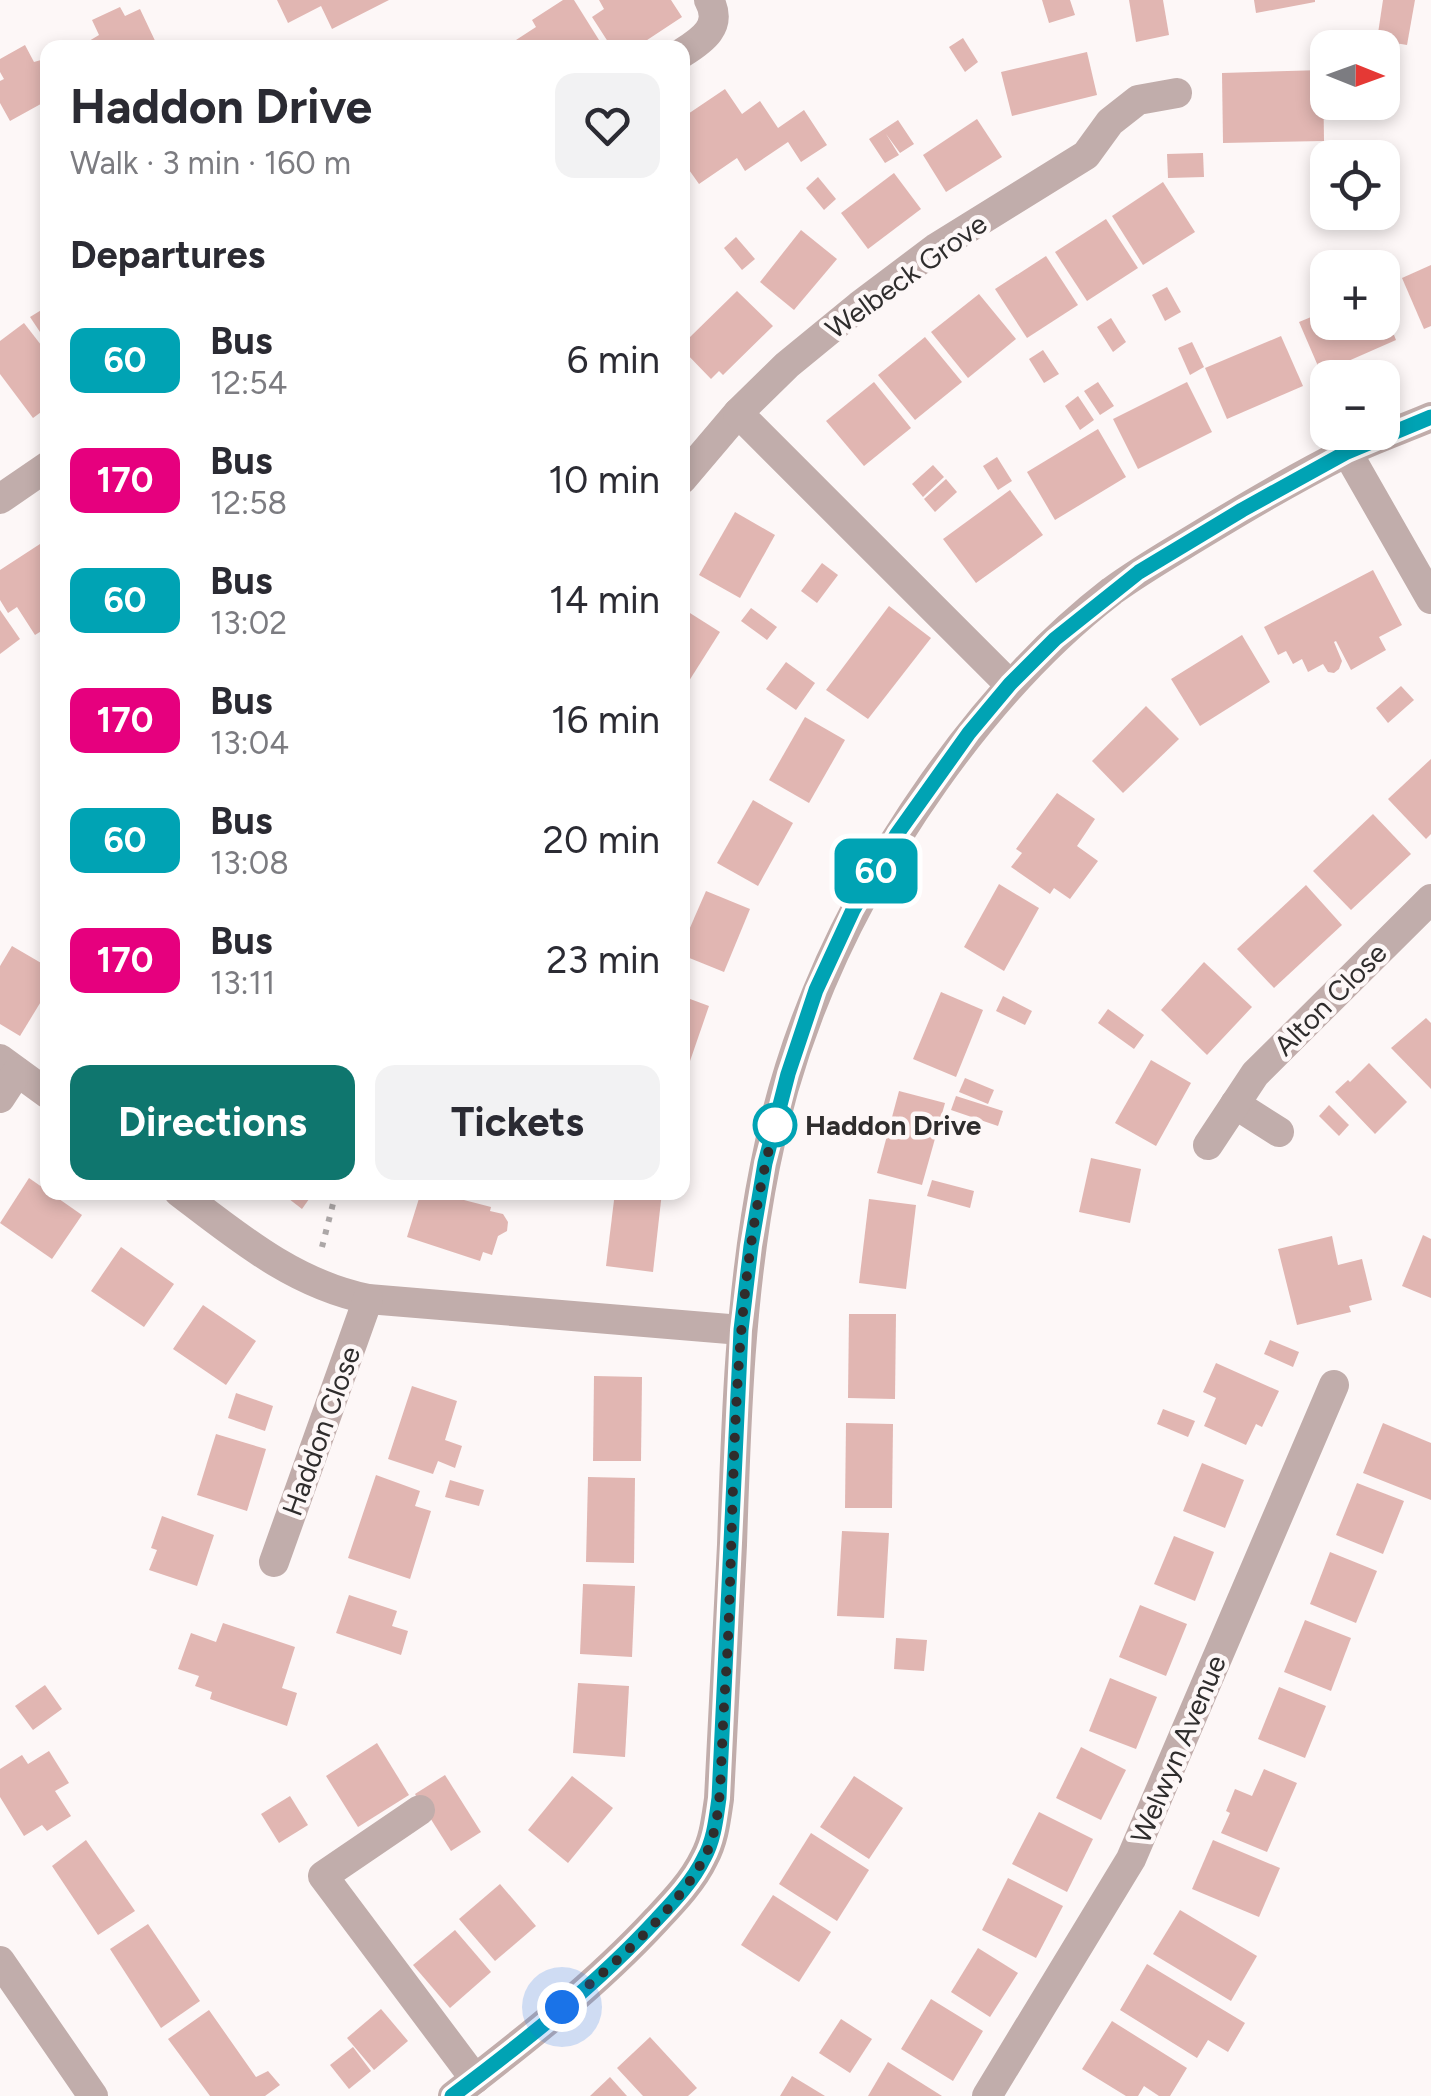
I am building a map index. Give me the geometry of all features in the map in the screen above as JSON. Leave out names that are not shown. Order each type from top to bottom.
[{"type":"street","points":[[693,46],[713,23],[713,5],[709,0]]},
{"type":"street","name":"Welbeck Grove","points":[[690,470],[787,365],[859,306],[936,248],[1086,155],[1110,122],[1138,100],[1176,93]]},
{"type":"street","points":[[738,414],[1010,684]]},
{"type":"street","points":[[420,1810],[323,1876],[464,2088],[592,1983],[638,1938],[676,1898],[704,1859],[714,1830],[719,1798],[741,1330],[751,1246],[765,1163],[788,1074],[816,990],[853,910],[897,834],[982,716],[1055,639],[1139,572],[1242,510],[1347,452],[1431,417]]},
{"type":"street","points":[[1347,452],[1431,599]]},
{"type":"street","points":[[0,499],[40,472]]},
{"type":"street","name":"Alton Close","points":[[1208,1145],[1255,1074],[1431,899]]},
{"type":"street","points":[[0,1098],[9,1065],[40,1088]]},
{"type":"street","points":[[1235,1104],[1279,1132]]},
{"type":"street","points":[[190,1200],[264,1256],[340,1294],[741,1330]]},
{"type":"street","name":"Haddon Close","points":[[274,1562],[368,1299]]},
{"type":"street","name":"Welwyn Avenue","points":[[987,2096],[1131,1859],[1334,1385]]},
{"type":"street","points":[[0,1961],[94,2096]]},
{"type":"path","points":[[312,1282],[334,1200]]},
{"type":"building","points":[[277,0],[389,0],[332,29],[321,6],[288,23]]},
{"type":"building","points":[[563,0],[574,0],[599,40],[516,40],[536,27],[532,20]]},
{"type":"building","points":[[599,0],[671,0],[682,17],[647,40],[607,40],[592,17],[604,9]]},
{"type":"building","points":[[1042,0],[1070,0],[1075,15],[1049,23]]},
{"type":"building","points":[[1129,0],[1163,0],[1169,35],[1136,42]]},
{"type":"building","points":[[1254,0],[1315,0],[1315,2],[1256,13]]},
{"type":"building","points":[[1383,0],[1415,0],[1407,45],[1400,44],[1400,30],[1378,30]]},
{"type":"building","points":[[120,7],[125,16],[140,9],[155,40],[91,40],[99,35],[92,20]]},
{"type":"building","points":[[963,38],[978,62],[965,72],[949,47]]},
{"type":"building","points":[[25,45],[34,62],[40,60],[40,104],[10,121],[0,103],[0,81],[4,79],[0,59]]},
{"type":"building","points":[[1087,52],[1097,95],[1012,116],[1001,72]]},
{"type":"building","points":[[1310,70],[1310,120],[1324,120],[1324,140],[1223,143],[1222,73]]},
{"type":"building","points":[[725,89],[742,114],[760,101],[778,128],[804,110],[827,145],[801,162],[788,142],[745,171],[737,158],[699,184],[690,171],[690,113]]},
{"type":"building","points":[[977,119],[1002,157],[946,192],[923,155]]},
{"type":"building","points":[[898,120],[914,144],[900,153],[886,134],[899,155],[885,163],[869,139]]},
{"type":"building","points":[[1203,153],[1204,177],[1168,178],[1167,154]]},
{"type":"building","points":[[894,173],[921,209],[868,249],[841,213]]},
{"type":"building","points":[[818,177],[836,199],[824,210],[806,188]]},
{"type":"building","points":[[1163,182],[1195,232],[1143,265],[1112,216]]},
{"type":"building","points":[[1106,219],[1138,268],[1087,301],[1055,252]]},
{"type":"building","points":[[801,230],[837,259],[794,310],[760,282]]},
{"type":"building","points":[[736,237],[755,259],[742,270],[724,248]]},
{"type":"building","points":[[1046,256],[1078,305],[1027,338],[995,289]]},
{"type":"building","points":[[1431,265],[1431,326],[1424,329],[1402,278]]},
{"type":"building","points":[[1167,287],[1181,312],[1165,321],[1152,295]]},
{"type":"building","points":[[737,291],[773,326],[723,375],[719,371],[711,379],[690,357],[690,337]]},
{"type":"building","points":[[979,294],[1016,339],[968,378],[931,332]]},
{"type":"building","points":[[40,311],[40,332],[30,317]]},
{"type":"building","points":[[1310,317],[1310,340],[1396,340],[1351,360],[1315,360],[1299,322]]},
{"type":"building","points":[[1111,318],[1126,342],[1113,352],[1097,327]]},
{"type":"building","points":[[24,323],[40,344],[40,413],[33,418],[0,374],[0,341]]},
{"type":"building","points":[[1281,336],[1303,386],[1227,419],[1205,368]]},
{"type":"building","points":[[925,337],[962,382],[915,420],[878,375]]},
{"type":"building","points":[[1192,342],[1204,367],[1190,375],[1178,348]]},
{"type":"building","points":[[1043,350],[1059,374],[1044,383],[1029,359]]},
{"type":"building","points":[[874,382],[911,428],[864,466],[826,421]]},
{"type":"building","points":[[1098,382],[1114,406],[1100,415],[1084,391]]},
{"type":"building","points":[[1187,382],[1212,432],[1138,469],[1113,419]]},
{"type":"building","points":[[1078,396],[1094,420],[1080,430],[1065,406]]},
{"type":"building","points":[[1098,429],[1126,477],[1055,520],[1027,472]]},
{"type":"building","points":[[997,457],[1012,481],[998,490],[983,466]]},
{"type":"building","points":[[933,465],[944,477],[923,497],[912,484]]},
{"type":"building","points":[[946,479],[957,492],[935,512],[924,499]]},
{"type":"building","points":[[1010,490],[1043,535],[976,583],[943,539]]},
{"type":"building","points":[[735,512],[775,535],[740,598],[699,575]]},
{"type":"building","points":[[40,544],[40,632],[35,635],[17,607],[8,613],[0,600],[0,570]]},
{"type":"building","points":[[822,563],[838,575],[817,603],[801,591]]},
{"type":"building","points":[[1373,570],[1402,625],[1379,637],[1386,650],[1351,670],[1336,641],[1342,661],[1334,673],[1328,672],[1323,664],[1308,672],[1302,659],[1293,664],[1286,651],[1278,655],[1264,627]]},
{"type":"building","points":[[889,606],[931,638],[868,719],[826,690]]},
{"type":"building","points":[[751,608],[777,627],[767,640],[741,621]]},
{"type":"building","points":[[0,610],[20,639],[0,654]]},
{"type":"building","points":[[690,613],[720,632],[690,679]]},
{"type":"building","points":[[1242,635],[1270,682],[1200,726],[1171,679]]},
{"type":"building","points":[[786,662],[815,683],[796,710],[766,689]]},
{"type":"building","points":[[1401,686],[1414,700],[1388,723],[1376,708]]},
{"type":"building","points":[[1146,706],[1179,739],[1123,793],[1092,761]]},
{"type":"building","points":[[805,717],[845,740],[809,803],[769,780]]},
{"type":"building","points":[[1431,759],[1431,834],[1426,839],[1388,799]]},
{"type":"building","points":[[1057,793],[1095,819],[1077,846],[1098,861],[1070,899],[1054,888],[1050,894],[1011,867],[1022,853],[1016,849]]},
{"type":"building","points":[[753,800],[793,823],[758,886],[717,863]]},
{"type":"building","points":[[1373,814],[1411,854],[1351,910],[1313,871]]},
{"type":"building","points":[[999,884],[1039,908],[1004,971],[964,947]]},
{"type":"building","points":[[1306,885],[1342,925],[1274,988],[1237,949]]},
{"type":"building","points":[[706,891],[750,909],[724,972],[690,958],[690,928]]},
{"type":"building","points":[[12,946],[40,962],[40,1003],[20,1036],[0,1024],[0,966]]},
{"type":"building","points":[[1204,962],[1252,1007],[1207,1055],[1161,1010]]},
{"type":"building","points":[[941,992],[983,1010],[956,1077],[913,1059]]},
{"type":"building","points":[[1003,996],[1032,1011],[1025,1025],[996,1011]]},
{"type":"building","points":[[690,999],[709,1006],[690,1061]]},
{"type":"building","points":[[1108,1009],[1144,1035],[1134,1049],[1098,1023]]},
{"type":"building","points":[[1426,1018],[1431,1023],[1431,1089],[1391,1048]]},
{"type":"building","points":[[1151,1060],[1191,1083],[1156,1146],[1115,1123]]},
{"type":"building","points":[[1369,1063],[1407,1102],[1375,1134],[1335,1092]]},
{"type":"building","points":[[965,1078],[994,1090],[988,1104],[959,1092]]},
{"type":"building","points":[[899,1091],[945,1103],[922,1185],[877,1173]]},
{"type":"building","points":[[956,1096],[1003,1111],[998,1126],[951,1110]]},
{"type":"building","points":[[1329,1105],[1349,1125],[1339,1136],[1319,1116]]},
{"type":"building","points":[[1091,1158],[1141,1169],[1130,1223],[1079,1212]]},
{"type":"building","points":[[29,1178],[40,1186],[40,1200],[61,1200],[82,1215],[52,1259],[0,1223]]},
{"type":"building","points":[[932,1180],[974,1191],[970,1208],[927,1196]]},
{"type":"building","points":[[869,1199],[916,1205],[906,1289],[859,1283]]},
{"type":"building","points":[[290,1200],[308,1200],[302,1209]]},
{"type":"building","points":[[419,1200],[464,1200],[491,1207],[490,1211],[503,1214],[508,1222],[507,1231],[498,1236],[492,1255],[483,1252],[480,1261],[407,1237]]},
{"type":"building","points":[[614,1200],[661,1200],[653,1272],[606,1266]]},
{"type":"building","points":[[1423,1235],[1431,1239],[1431,1298],[1402,1286]]},
{"type":"building","points":[[1332,1236],[1338,1265],[1362,1259],[1372,1300],[1349,1306],[1351,1312],[1297,1325],[1278,1249]]},
{"type":"building","points":[[121,1247],[174,1284],[144,1327],[91,1291]]},
{"type":"building","points":[[203,1305],[256,1341],[226,1385],[173,1349]]},
{"type":"building","points":[[849,1314],[896,1314],[895,1399],[848,1398]]},
{"type":"building","points":[[1270,1340],[1299,1352],[1293,1367],[1264,1354]]},
{"type":"building","points":[[1216,1363],[1279,1391],[1262,1427],[1256,1424],[1246,1445],[1204,1426],[1216,1398],[1203,1392]]},
{"type":"building","points":[[594,1376],[642,1377],[641,1461],[593,1461]]},
{"type":"building","points":[[412,1386],[457,1401],[445,1440],[462,1446],[455,1468],[438,1461],[433,1474],[388,1459]]},
{"type":"building","points":[[236,1393],[273,1406],[265,1431],[228,1418]]},
{"type":"building","points":[[1163,1409],[1195,1421],[1188,1437],[1157,1424]]},
{"type":"building","points":[[846,1423],[893,1424],[892,1508],[845,1508]]},
{"type":"building","points":[[1383,1423],[1431,1443],[1431,1500],[1363,1473]]},
{"type":"building","points":[[216,1434],[266,1449],[247,1511],[197,1495]]},
{"type":"building","points":[[1202,1463],[1244,1480],[1225,1528],[1183,1511]]},
{"type":"building","points":[[376,1475],[420,1491],[415,1506],[431,1511],[410,1579],[348,1558]]},
{"type":"building","points":[[588,1477],[635,1478],[634,1563],[586,1562]]},
{"type":"building","points":[[450,1480],[484,1490],[479,1506],[445,1497]]},
{"type":"building","points":[[1357,1483],[1404,1501],[1383,1554],[1336,1535]]},
{"type":"building","points":[[162,1516],[214,1535],[197,1586],[149,1570],[157,1550],[151,1548]]},
{"type":"building","points":[[842,1531],[889,1533],[884,1618],[837,1616]]},
{"type":"building","points":[[1174,1536],[1214,1552],[1195,1601],[1154,1584]]},
{"type":"building","points":[[1330,1552],[1377,1571],[1356,1623],[1310,1604]]},
{"type":"building","points":[[583,1584],[635,1586],[632,1657],[580,1654]]},
{"type":"building","points":[[349,1595],[397,1611],[392,1626],[408,1631],[401,1655],[336,1633]]},
{"type":"building","points":[[1140,1605],[1187,1624],[1166,1676],[1119,1657]]},
{"type":"building","points":[[1305,1620],[1351,1638],[1331,1691],[1284,1672]]},
{"type":"building","points":[[223,1623],[295,1647],[282,1688],[297,1693],[287,1726],[210,1699],[212,1692],[195,1686],[199,1676],[178,1669],[191,1633],[216,1642]]},
{"type":"building","points":[[896,1638],[927,1640],[924,1671],[894,1669]]},
{"type":"building","points":[[1110,1678],[1157,1697],[1136,1749],[1089,1731]]},
{"type":"building","points":[[578,1683],[629,1686],[625,1757],[573,1753]]},
{"type":"building","points":[[45,1685],[62,1709],[33,1730],[15,1706]]},
{"type":"building","points":[[1279,1687],[1326,1706],[1305,1758],[1258,1739]]},
{"type":"building","points":[[377,1743],[409,1795],[358,1827],[326,1776]]},
{"type":"building","points":[[1081,1747],[1126,1770],[1101,1820],[1056,1798]]},
{"type":"building","points":[[49,1751],[69,1783],[55,1791],[71,1816],[47,1831],[42,1825],[24,1836],[0,1797],[0,1769],[22,1755],[28,1764]]},
{"type":"building","points":[[1264,1769],[1297,1783],[1267,1852],[1221,1833],[1235,1789],[1252,1796]]},
{"type":"building","points":[[445,1775],[481,1832],[451,1851],[415,1794]]},
{"type":"building","points":[[572,1776],[613,1808],[568,1863],[528,1830]]},
{"type":"building","points":[[854,1776],[903,1808],[869,1859],[820,1827]]},
{"type":"building","points":[[290,1796],[308,1825],[279,1843],[261,1814]]},
{"type":"building","points":[[1039,1812],[1093,1839],[1067,1892],[1012,1864]]},
{"type":"building","points":[[811,1833],[869,1870],[837,1921],[779,1884]]},
{"type":"building","points":[[86,1840],[135,1911],[98,1935],[52,1866]]},
{"type":"building","points":[[1213,1840],[1280,1868],[1259,1917],[1192,1889]]},
{"type":"building","points":[[1008,1878],[1063,1906],[1036,1958],[982,1930]]},
{"type":"building","points":[[500,1884],[536,1926],[495,1961],[459,1919]]},
{"type":"building","points":[[773,1895],[831,1932],[799,1982],[741,1945]]},
{"type":"building","points":[[1180,1910],[1257,1956],[1231,2001],[1153,1954]]},
{"type":"building","points":[[148,1924],[200,2001],[161,2028],[110,1949]]},
{"type":"building","points":[[455,1930],[491,1972],[450,2008],[413,1965]]},
{"type":"building","points":[[978,1948],[1018,1973],[990,2017],[951,1992]]},
{"type":"building","points":[[1147,1964],[1245,2023],[1228,2052],[1208,2040],[1197,2058],[1120,2010]]},
{"type":"building","points":[[931,1999],[983,2031],[953,2081],[901,2049]]},
{"type":"building","points":[[381,2009],[408,2041],[374,2070],[347,2038]]},
{"type":"building","points":[[209,2010],[256,2077],[268,2071],[280,2085],[265,2096],[210,2096],[168,2039]]},
{"type":"building","points":[[841,2019],[872,2039],[850,2073],[819,2053]]},
{"type":"building","points":[[1112,2021],[1187,2068],[1170,2096],[1159,2096],[1144,2086],[1138,2096],[1126,2096],[1082,2069]]},
{"type":"building","points":[[650,2037],[697,2088],[688,2096],[643,2096],[617,2068]]},
{"type":"building","points":[[353,2047],[371,2071],[349,2089],[330,2065]]},
{"type":"building","points":[[888,2062],[942,2096],[868,2096]]},
{"type":"building","points":[[792,2076],[825,2096],[780,2096]]},
{"type":"building","points":[[610,2077],[627,2096],[590,2096]]},
{"type":"bus line","name":"60","points":[[452,2096],[592,1983],[676,1898],[704,1859],[719,1798],[741,1330],[765,1163],[788,1074],[816,990],[853,910],[897,834],[982,716],[1033,660],[1110,593],[1242,510],[1347,452],[1431,417]]},
{"type":"place","name":"Haddon Drive","points":[[775,1125]]},
{"type":"route","points":[[562,2007],[592,1983],[676,1898],[704,1859],[714,1830],[719,1798],[741,1330],[751,1246],[775,1125]]}]
